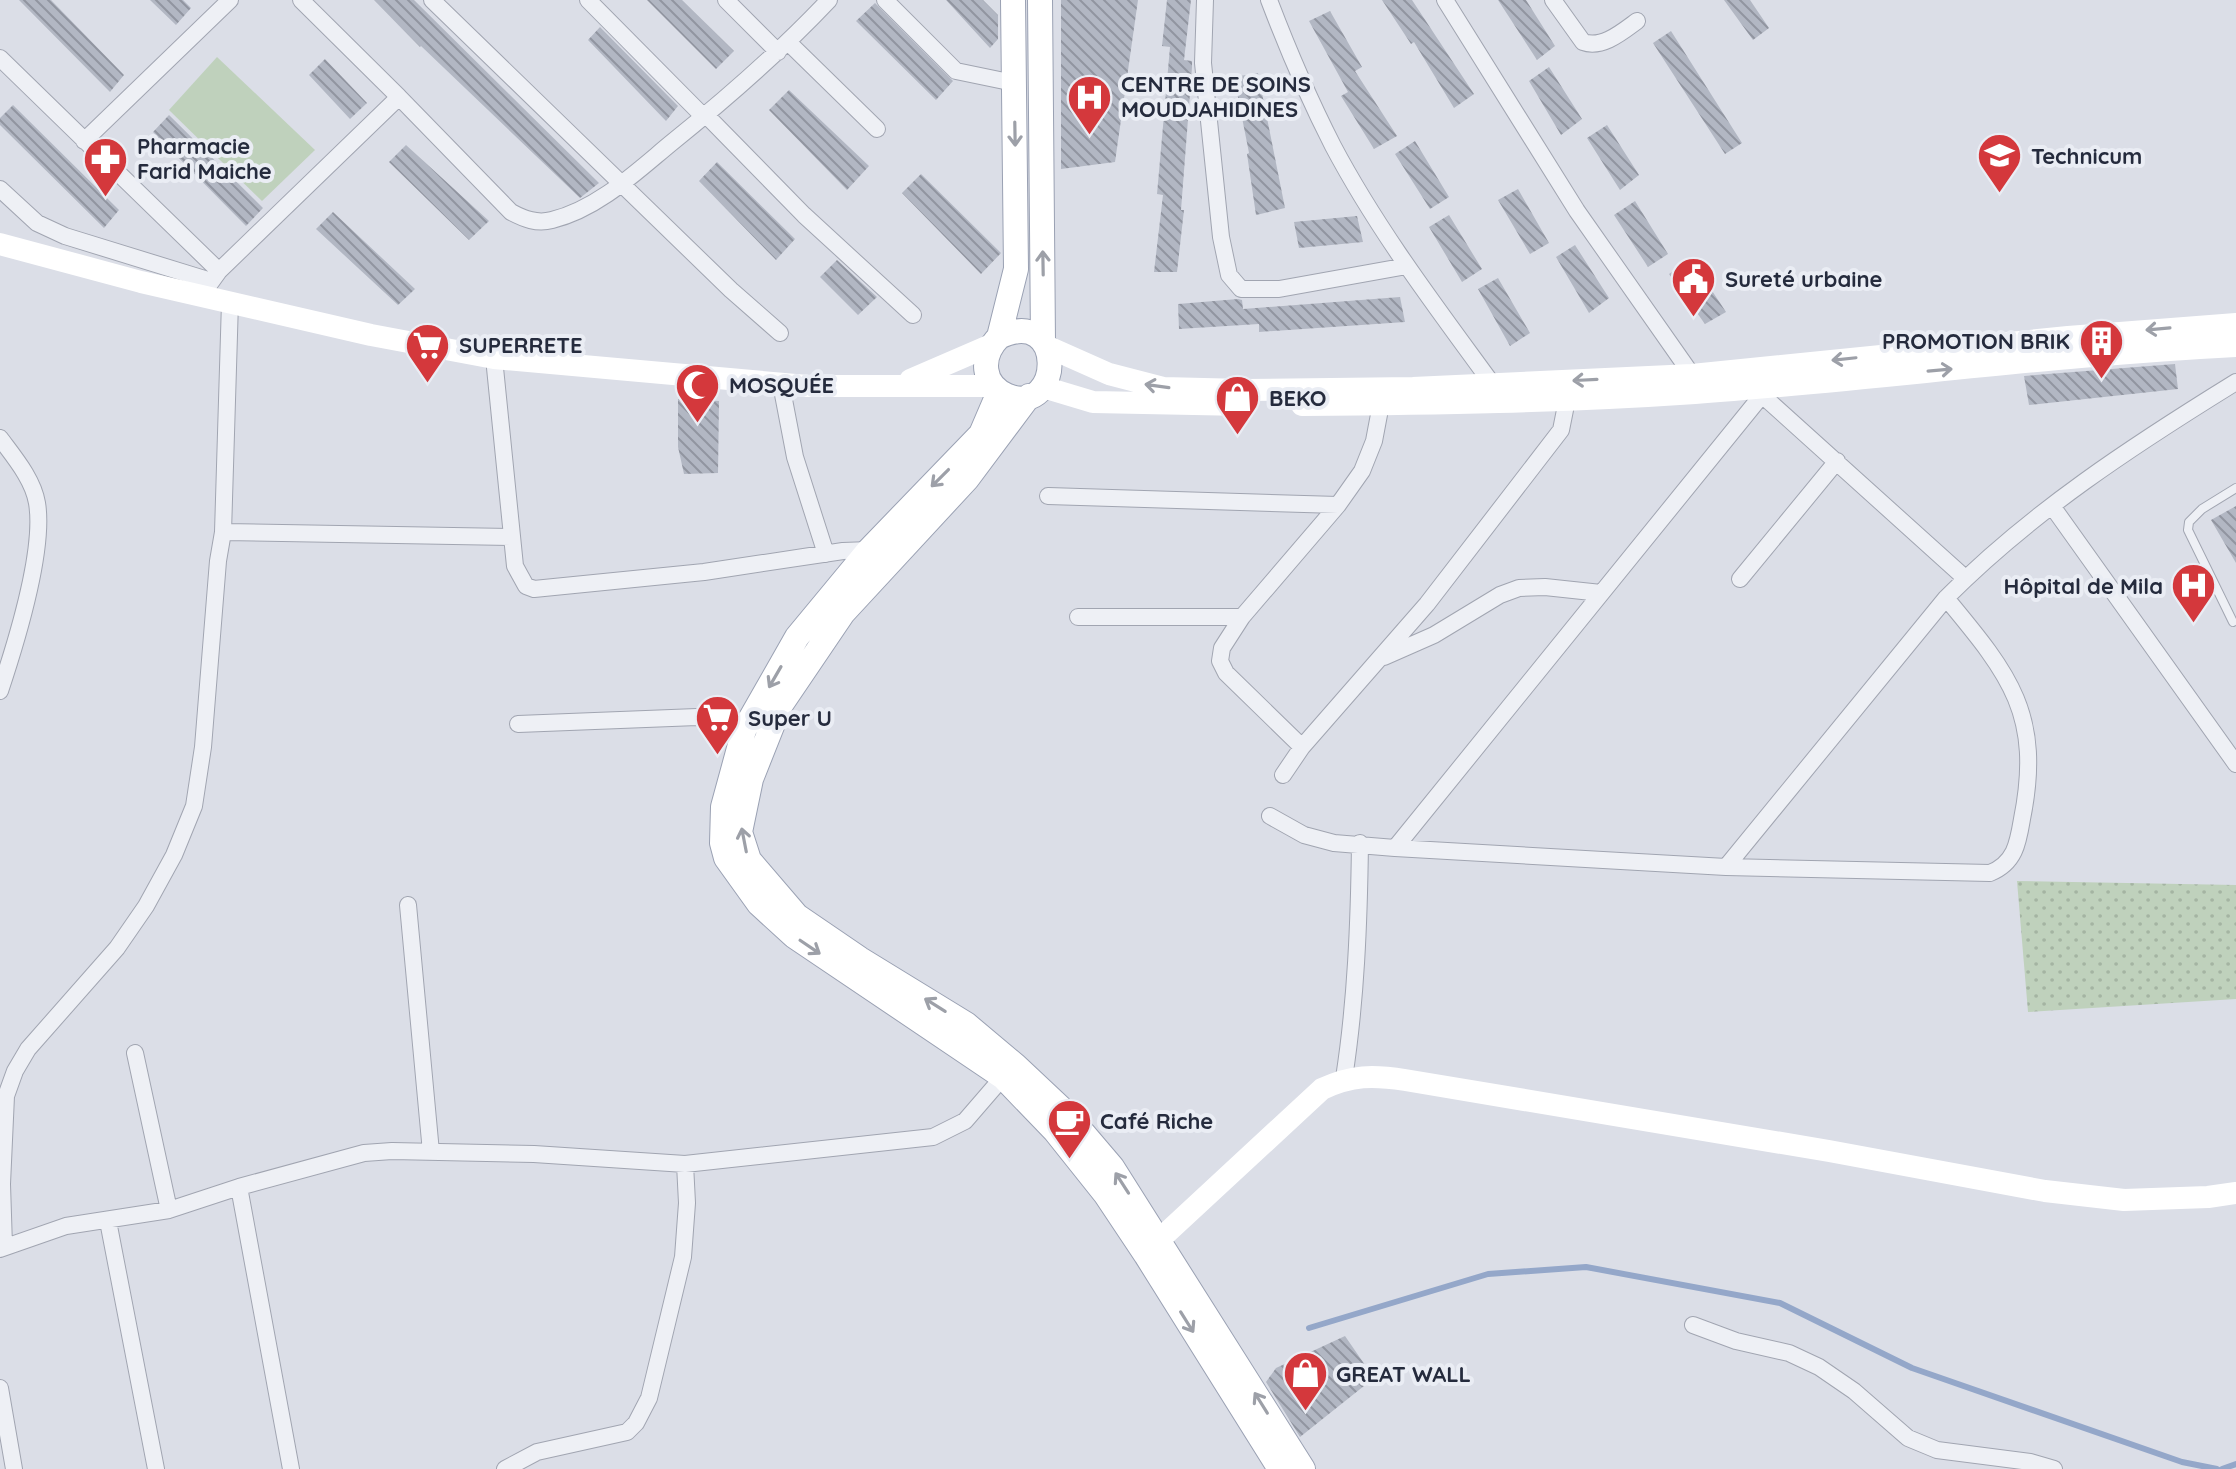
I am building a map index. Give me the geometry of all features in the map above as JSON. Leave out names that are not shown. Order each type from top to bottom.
[{"type":"main road","points":[[1040,0],[1044,344],[1051,360],[1050,374],[967,479],[843,613],[780,706],[751,779],[740,832],[749,860],[797,916],[966,1024],[1066,1113],[1112,1167],[1152,1247],[1303,1469]]},
{"type":"main road","points":[[1012,1],[1016,269],[995,341],[985,358],[985,373],[995,389],[981,434],[869,550],[797,637],[744,730],[723,807],[722,843],[726,858],[751,894],[794,936],[1003,1077],[1055,1131],[1152,1247]]},
{"type":"main road","points":[[0,244],[211,283],[230,302],[371,335],[494,358],[781,384],[901,384],[995,389],[1013,398],[1036,392],[1115,403],[1381,404],[1567,400],[2068,337],[2236,324]]},
{"type":"main road","points":[[901,384],[1009,332],[1021,331],[1109,374],[1163,388],[1244,390],[1694,384],[1761,391],[2143,351],[2236,346]]},
{"type":"main road","points":[[1152,1247],[1322,1089],[1344,1078],[1368,1076],[1829,1151],[2045,1191],[2124,1200],[2236,1193]]},
{"type":"main road","points":[[1178,1288],[1280,1469]]},
{"type":"street","points":[[84,141],[230,0]]},
{"type":"street","points":[[301,0],[511,212],[526,220],[550,221],[574,212],[622,184],[784,47],[829,0]]},
{"type":"street","points":[[432,0],[731,290],[780,333]]},
{"type":"street","points":[[588,0],[804,215],[913,315]]},
{"type":"street","points":[[726,0],[877,129]]},
{"type":"street","points":[[885,0],[956,71],[1014,83]]},
{"type":"street","points":[[1205,0],[1203,63],[1217,210],[1229,275],[1241,289],[1279,289],[1407,266]]},
{"type":"street","points":[[1269,0],[1291,57],[1334,147],[1407,266],[1493,385]]},
{"type":"street","points":[[1445,0],[1577,211],[1694,384]]},
{"type":"street","points":[[1553,0],[1583,42],[1589,44],[1610,39],[1637,21]]},
{"type":"street","points":[[0,58],[84,141],[211,283]]},
{"type":"street","points":[[211,283],[399,97]]},
{"type":"street","points":[[0,189],[37,223],[65,236],[211,283]]},
{"type":"street","points":[[230,302],[223,532],[203,747],[194,806],[174,855],[146,906],[117,948],[28,1049],[15,1071],[6,1096],[2,1248],[66,1226],[169,1210],[239,1187],[364,1153],[534,1154],[685,1164],[933,1137],[965,1121],[1003,1077]]},
{"type":"street","points":[[494,358],[512,537],[518,574],[526,586],[534,589],[704,572],[869,550]]},
{"type":"street","points":[[1726,867],[1965,578],[2052,506],[2236,382]]},
{"type":"street","points":[[781,384],[795,457],[826,554]]},
{"type":"street","points":[[1395,848],[1761,391],[1965,578]]},
{"type":"street","points":[[1283,775],[1302,747],[1427,604],[1561,430],[1567,400]]},
{"type":"street","points":[[1302,747],[1226,673],[1220,661],[1222,648],[1242,617],[1338,505],[1362,471],[1374,441],[1381,404]]},
{"type":"street","points":[[0,438],[32,486],[37,503],[38,541],[20,627],[0,691]]},
{"type":"street","points":[[1740,579],[1837,461]]},
{"type":"street","points":[[1048,496],[1338,505]]},
{"type":"street","points":[[2052,506],[2236,764]]},
{"type":"street","points":[[223,532],[512,537]]},
{"type":"street","points":[[1375,661],[1434,635],[1500,595],[1519,588],[1545,587],[1601,593]]},
{"type":"street","points":[[1270,816],[1304,835],[1334,843],[1395,848],[1726,867],[1990,873],[2012,858],[2018,843],[2026,800],[2026,733],[2019,702],[2006,674],[1946,598]]},
{"type":"street","points":[[1078,617],[1242,617]]},
{"type":"street","points":[[518,724],[697,717],[744,730]]},
{"type":"street","points":[[1344,1078],[1359,924],[1360,843]]},
{"type":"street","points":[[408,905],[431,1152]]},
{"type":"street","points":[[135,1053],[169,1210]]},
{"type":"street","points":[[505,1469],[537,1452],[627,1432],[636,1423],[649,1398],[683,1257],[687,1203],[685,1164]]},
{"type":"street","points":[[239,1187],[291,1469]]},
{"type":"street","points":[[108,1221],[156,1469]]},
{"type":"street","points":[[1693,1325],[1736,1341],[1789,1353],[1819,1367],[1854,1391],[1908,1438],[1937,1450],[2030,1462],[2054,1469]]},
{"type":"street","points":[[0,1388],[14,1469]]},
{"type":"lane","points":[[2233,622],[2188,530],[2189,522],[2202,509],[2236,488]]},
{"type":"green space","points":[[217,57],[315,150],[262,201],[169,110]]},
{"type":"green space","points":[[2017,881],[2236,885],[2236,999],[2028,1012]]},
{"type":"building","points":[[19,0],[51,0],[124,75],[110,92]]},
{"type":"building","points":[[150,0],[183,0],[191,8],[176,25]]},
{"type":"building","points":[[374,0],[414,0],[599,183],[580,198]]},
{"type":"building","points":[[647,0],[682,0],[734,51],[716,69]]},
{"type":"building","points":[[946,0],[983,0],[998,15],[998,39],[990,48]]},
{"type":"building","points":[[1061,0],[1138,0],[1115,162],[1061,169]]},
{"type":"building","points":[[1167,0],[1191,0],[1184,60],[1192,61],[1192,67],[1181,210],[1184,210],[1177,272],[1154,272],[1163,195],[1157,194],[1170,47],[1162,46]]},
{"type":"building","points":[[1382,0],[1412,0],[1474,94],[1454,108],[1414,42],[1411,44]]},
{"type":"building","points":[[1498,0],[1526,0],[1555,46],[1537,60]]},
{"type":"building","points":[[1724,0],[1750,0],[1769,28],[1753,40]]},
{"type":"building","points":[[875,3],[953,81],[936,100],[856,21]]},
{"type":"building","points":[[1330,11],[1362,67],[1355,71],[1397,136],[1374,149],[1341,96],[1348,92],[1309,21]]},
{"type":"building","points":[[600,27],[678,106],[666,121],[588,40]]},
{"type":"building","points":[[1671,31],[1742,143],[1725,154],[1653,43]]},
{"type":"building","points":[[325,59],[367,103],[350,119],[309,75]]},
{"type":"building","points":[[1549,67],[1582,119],[1561,135],[1529,81]]},
{"type":"building","points":[[1258,73],[1285,208],[1256,215],[1249,153],[1234,77]]},
{"type":"building","points":[[789,90],[869,166],[847,190],[769,110]]},
{"type":"building","points":[[13,105],[119,210],[104,228],[0,125],[0,118]]},
{"type":"building","points":[[169,115],[263,208],[246,226],[153,132]]},
{"type":"building","points":[[1607,125],[1639,175],[1620,190],[1587,138]]},
{"type":"building","points":[[1415,141],[1449,197],[1430,209],[1395,154]]},
{"type":"building","points":[[406,145],[489,221],[469,240],[389,162]]},
{"type":"building","points":[[717,162],[795,239],[776,260],[699,181]]},
{"type":"building","points":[[921,174],[1001,253],[981,274],[902,193]]},
{"type":"building","points":[[1518,189],[1549,243],[1530,254],[1498,200]]},
{"type":"building","points":[[1635,201],[1668,254],[1648,267],[1614,215]]},
{"type":"building","points":[[333,212],[415,289],[398,305],[316,229]]},
{"type":"building","points":[[1449,215],[1482,269],[1462,282],[1429,227]]},
{"type":"building","points":[[1357,216],[1363,242],[1299,248],[1294,222]]},
{"type":"building","points":[[1575,245],[1609,298],[1589,313],[1556,257]]},
{"type":"building","points":[[1691,259],[1726,312],[1705,324],[1669,274]]},
{"type":"building","points":[[837,260],[877,297],[858,315],[820,277]]},
{"type":"building","points":[[1498,278],[1530,333],[1510,346],[1478,289]]},
{"type":"building","points":[[1400,297],[1405,322],[1259,332],[1259,324],[1179,329],[1178,304],[1238,299],[1242,300],[1243,309]]},
{"type":"building","name":"PROMOTION BRIK","points":[[2175,364],[2178,389],[2029,405],[2024,376]]},
{"type":"building","name":"MOSQUÉE","points":[[678,399],[719,401],[718,473],[684,474],[678,447]]},
{"type":"building","points":[[2236,506],[2236,563],[2211,520]]},
{"type":"building","name":"GREAT WALL","points":[[1345,1336],[1374,1378],[1300,1437],[1266,1382],[1276,1368]]},
{"type":"waterway","points":[[1309,1328],[1488,1274],[1586,1267],[1780,1303],[1912,1368],[2182,1462],[2217,1469]]},
{"type":"waterway","points":[[2222,1469],[2236,1464]]},
{"type":"place","name":"CENTRE DE SOINS MOUDJAHIDINES","points":[[1090,136]]},
{"type":"place","name":"Technicum","points":[[2000,195]]},
{"type":"place","name":"Pharmacie Farid Maiche","points":[[106,198]]},
{"type":"place","name":"Sureté urbaine","points":[[1694,318]]},
{"type":"place","name":"PROMOTION BRIK","points":[[2101,380]]},
{"type":"place","name":"SUPERRETE","points":[[428,384]]},
{"type":"place","name":"MOSQUÉE","points":[[698,424]]},
{"type":"place","name":"BEKO","points":[[1238,437]]},
{"type":"place","name":"Hôpital de Mila","points":[[2194,625]]},
{"type":"place","name":"Super U","points":[[717,757]]},
{"type":"place","name":"Café Riche","points":[[1069,1160]]},
{"type":"place","name":"GREAT WALL","points":[[1305,1413]]}]
